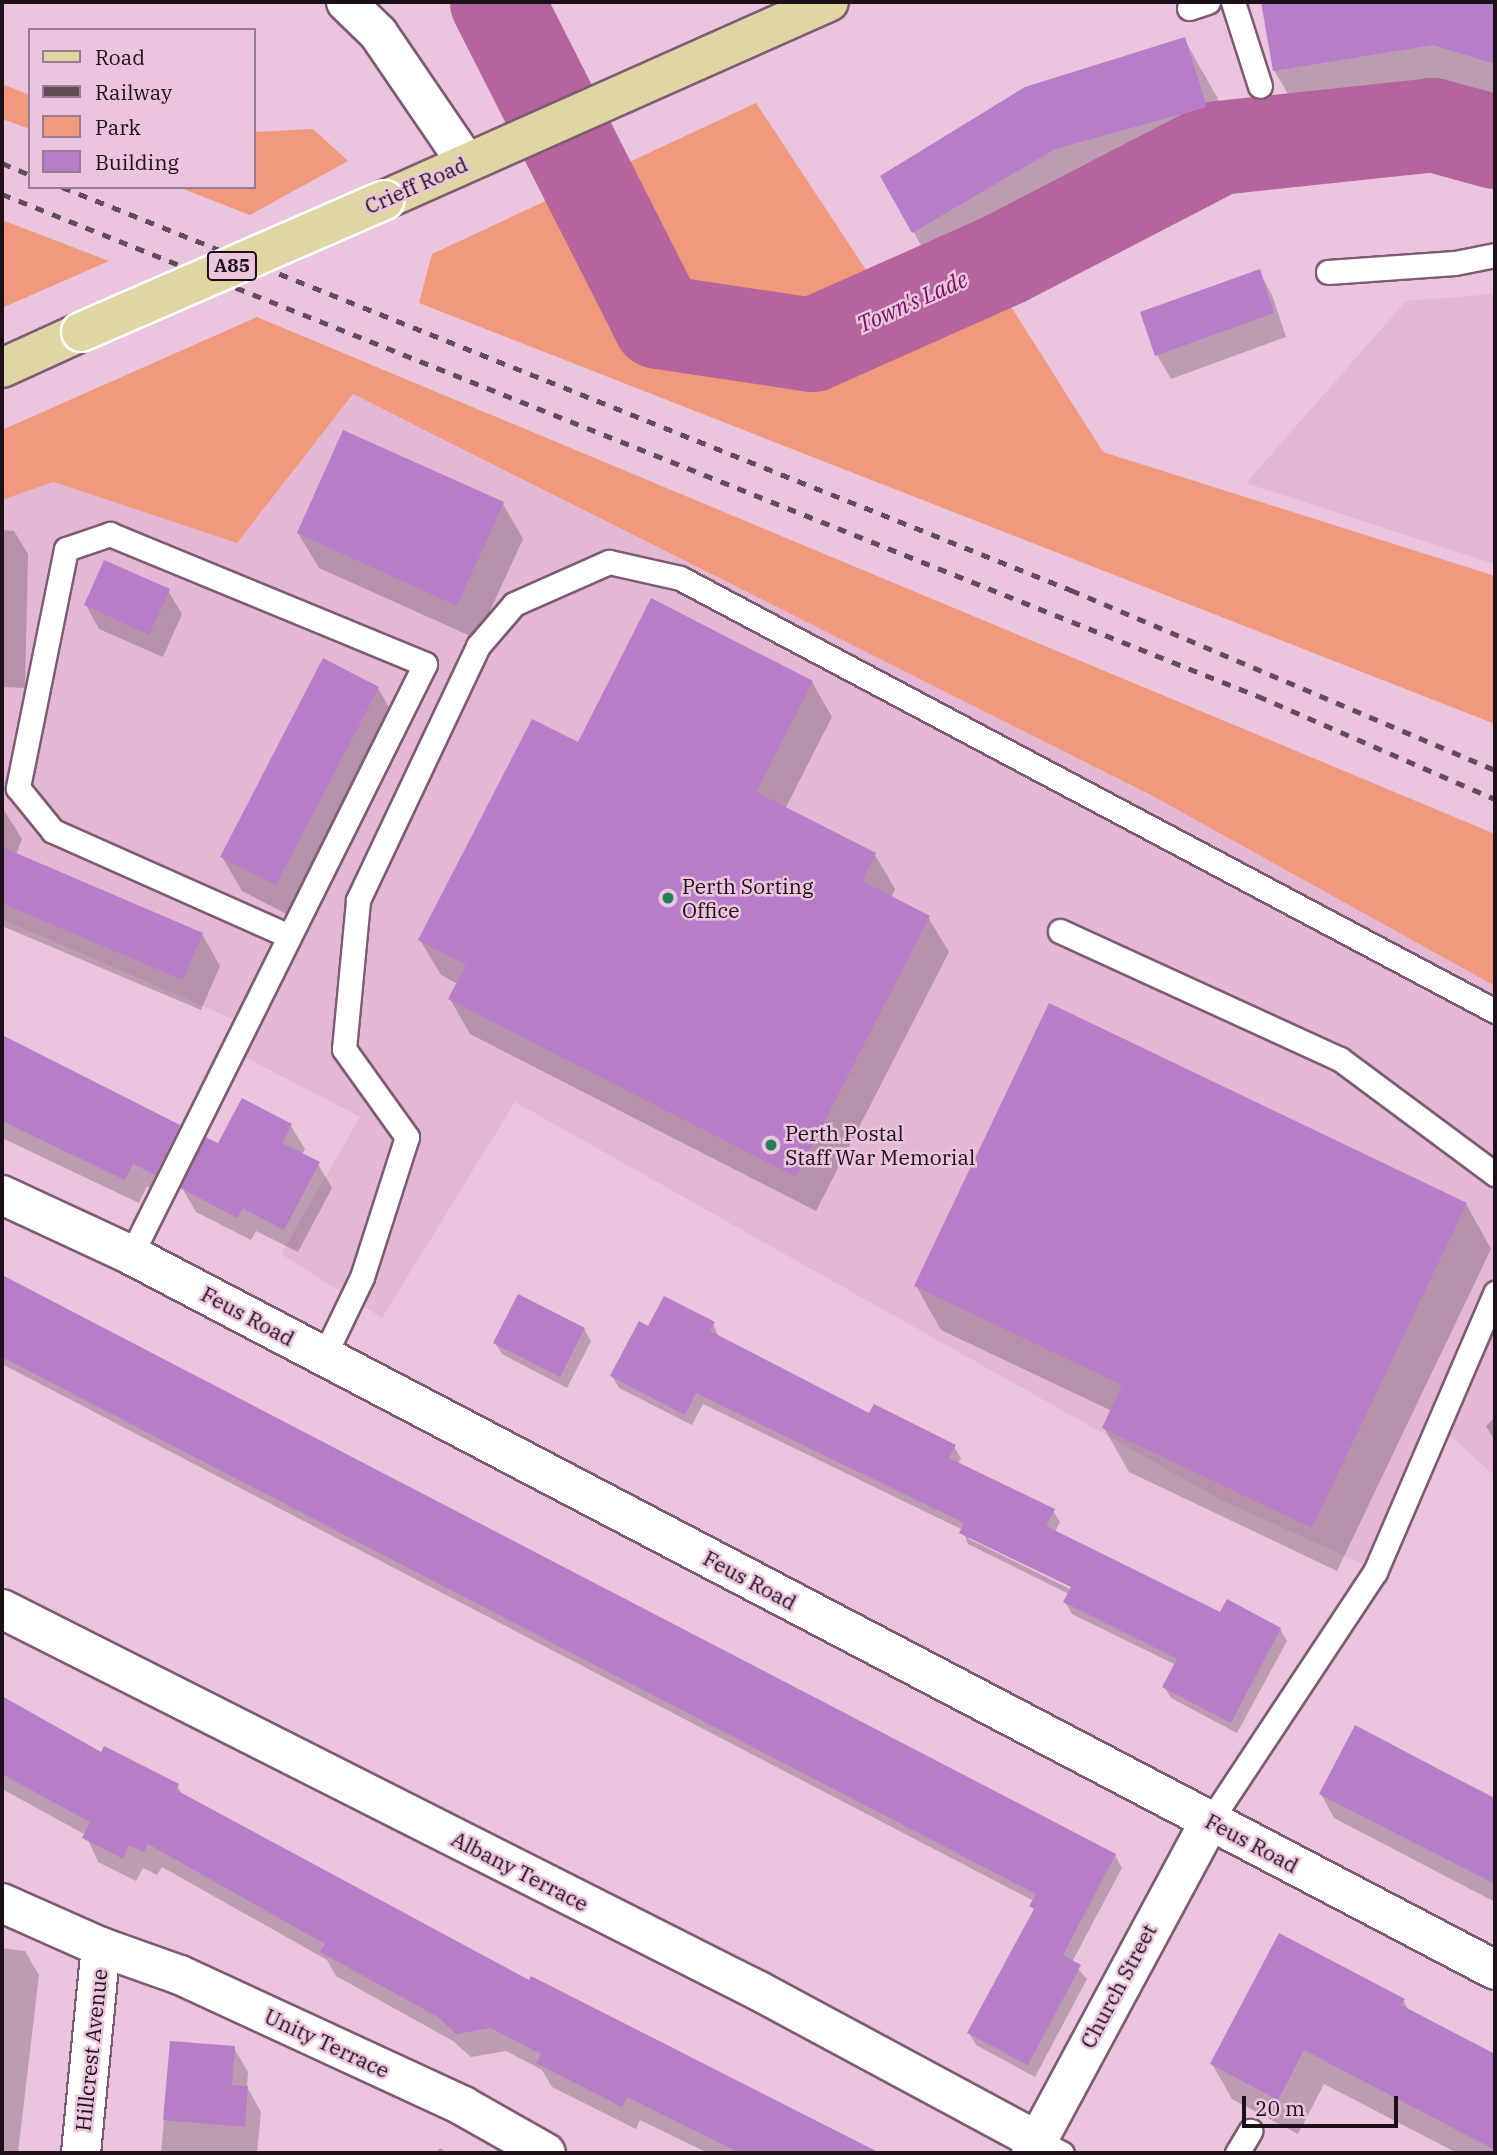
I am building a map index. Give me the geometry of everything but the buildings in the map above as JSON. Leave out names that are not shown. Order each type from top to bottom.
[{"type":"main road","name":"Crieff Road","points":[[2,368],[829,2]]},
{"type":"street","points":[[346,2],[378,33],[467,162]]},
{"type":"street","name":"Feus Road","points":[[2,1195],[131,1255],[1495,1970]]},
{"type":"street","name":"Albany Terrace","points":[[2,1609],[759,1991],[1043,2149]]},
{"type":"street","name":"Church Street","points":[[1043,2149],[1210,1821]]},
{"type":"street","name":"Unity Terrace","points":[[2,1903],[101,1947],[180,1975],[463,2106],[546,2153]]},
{"type":"street","name":"Hillcrest Avenue","points":[[81,2153],[101,1947]]},
{"type":"lane","points":[[1233,2],[1260,86]]},
{"type":"lane","points":[[1328,271],[1455,263],[1495,255]]},
{"type":"lane","points":[[131,1255],[425,664],[110,534],[66,550],[18,788],[53,831],[289,936]]},
{"type":"lane","points":[[324,1356],[362,1277],[407,1137],[344,1049],[358,900],[478,646],[514,604],[609,562],[680,578],[1495,1011]]},
{"type":"lane","points":[[1060,931],[1340,1059],[1495,1174]]},
{"type":"lane","points":[[1210,1821],[1375,1572],[1495,1293]]},
{"type":"lane","points":[[1237,2153],[1250,2131]]},
{"type":"shaded area","points":[[1495,294],[1495,564],[1246,483],[1406,301]]},
{"type":"shaded area","points":[[353,394],[1149,794],[1495,986],[1495,1476],[1447,1433],[1390,1576],[1223,1501],[515,1102],[382,1318],[281,1254],[360,1117],[245,1057],[258,1030],[2,919],[2,500],[53,482],[237,543]]},
{"type":"green space","points":[[2,84],[28,94],[28,128],[2,119]]},
{"type":"green space","points":[[756,103],[870,276],[1005,297],[1103,452],[1495,576],[1495,724],[419,303],[432,254]]},
{"type":"green space","points":[[313,129],[348,161],[250,215],[183,189],[256,189],[256,132]]},
{"type":"green space","points":[[2,220],[109,261],[2,308]]},
{"type":"green space","points":[[257,317],[1495,834],[1495,986],[1149,794],[353,394],[237,543],[53,482],[2,500],[2,430]]},
{"type":"waterway","name":"Town's Lade","points":[[497,2],[659,322],[812,345],[1005,259],[1219,148],[1433,125],[1495,142]]},
{"type":"railway","points":[[2,163],[28,174]]},
{"type":"railway","points":[[67,189],[1071,590],[1495,770]]},
{"type":"railway","points":[[2,194],[1258,696],[1495,799]]},
{"type":"place","name":"Perth Sorting Office","points":[[668,898]]},
{"type":"place","name":"Perth Postal Staff War Memorial","points":[[771,1145]]}]
